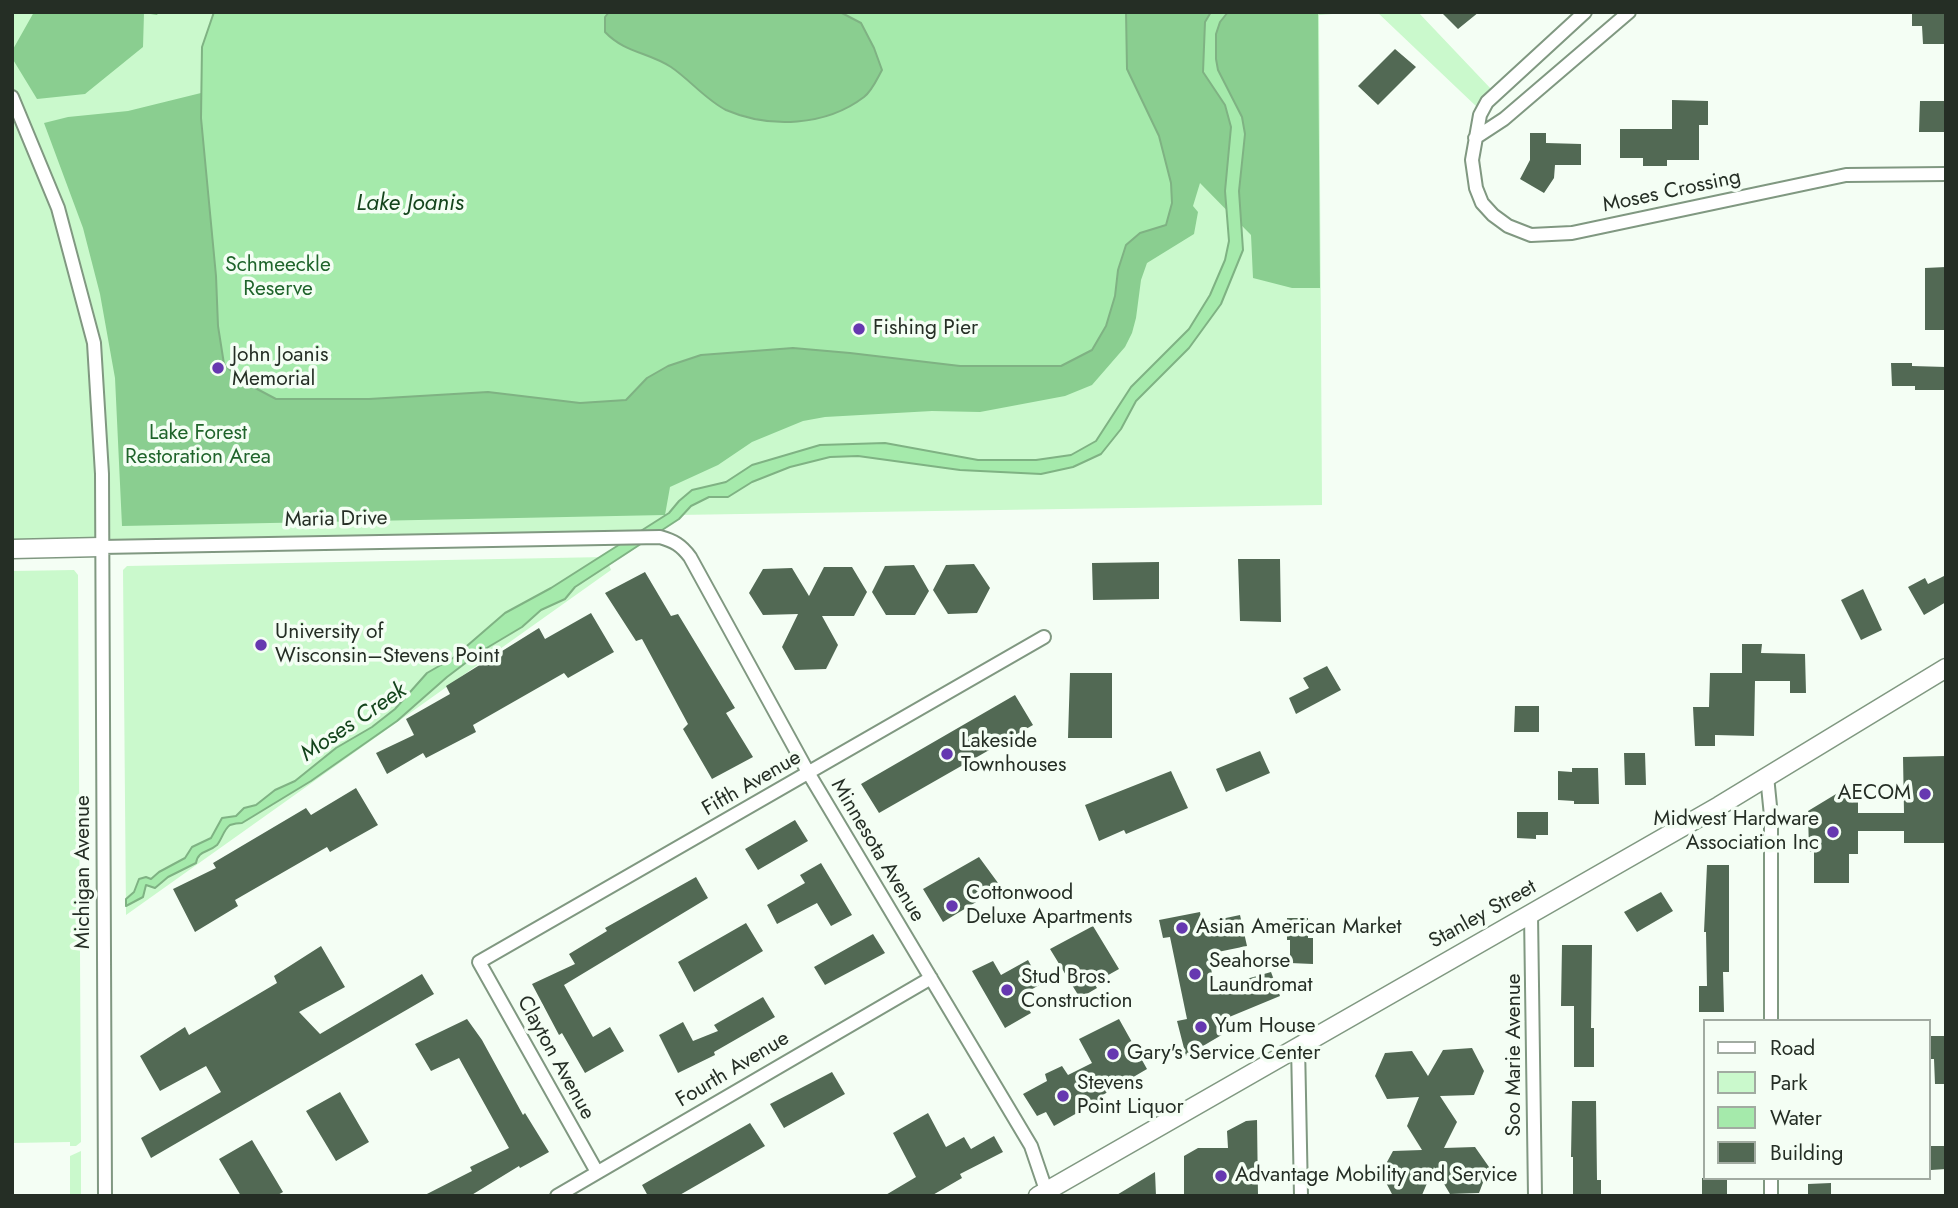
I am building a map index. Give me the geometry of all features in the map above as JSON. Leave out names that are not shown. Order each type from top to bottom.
[{"type":"street","name":"Moses Crossing","points":[[1584,12],[1494,92],[1480,115],[1475,138],[1473,174],[1482,203],[1508,226],[1531,234],[1572,233],[1846,176],[1946,174]]},
{"type":"street","points":[[1475,138],[1504,119],[1629,12]]},
{"type":"street","name":"Michigan Avenue","points":[[12,97],[58,208],[94,343],[102,474],[105,1196]]},
{"type":"street","name":"Maria Drive","points":[[12,549],[660,537]]},
{"type":"street","name":"Minnesota Avenue","points":[[660,537],[674,541],[690,557],[809,774],[1031,1146],[1044,1194]]},
{"type":"street","name":"Fifth Avenue","points":[[479,962],[1044,637]]},
{"type":"street","name":"Stanley Street","points":[[1044,1194],[1298,1045],[1531,914],[1946,668]]},
{"type":"street","points":[[1767,776],[1771,816],[1771,1019]]},
{"type":"street","name":"Soo Marie Avenue","points":[[1531,914],[1535,1196]]},
{"type":"street","name":"Clayton Avenue","points":[[479,962],[597,1172]]},
{"type":"street","name":"Fourth Avenue","points":[[557,1196],[930,978]]},
{"type":"street","points":[[1298,1045],[1301,1196]]},
{"type":"green space","name":"Schmeeckle Reserve","points":[[12,12],[1359,12],[1319,15],[1322,505],[665,515],[660,537],[12,549]]},
{"type":"green space","points":[[34,12],[159,12],[157,15],[144,13],[143,47],[85,94],[37,99],[12,58],[12,51]]},
{"type":"green space","points":[[609,12],[840,12],[861,23],[882,70],[864,97],[849,107],[815,119],[797,122],[761,120],[718,106],[659,66],[617,43],[605,32],[605,16]]},
{"type":"green space","name":"Lake Forest Restoration Area","points":[[1126,12],[1318,12],[1320,288],[1292,288],[1253,278],[1251,235],[1200,183],[1193,206],[1198,212],[1194,234],[1147,263],[1141,280],[1136,318],[1125,347],[1092,385],[1065,396],[980,412],[932,411],[825,417],[803,421],[752,442],[718,465],[670,487],[665,515],[122,526],[115,378],[100,294],[83,228],[44,123],[68,117],[128,111],[201,93],[218,326],[224,363],[276,399],[369,399],[488,392],[580,403],[626,400],[647,378],[668,366],[701,355],[793,348],[960,366],[1092,350],[1112,306],[1122,251],[1139,234],[1166,225],[1159,136],[1127,69]]},
{"type":"green space","points":[[1377,12],[1418,12],[1492,90],[1478,108]]},
{"type":"green space","points":[[606,557],[611,570],[126,915],[123,570],[127,566]]},
{"type":"green space","points":[[74,570],[78,575],[81,1142],[76,1146],[70,1146],[70,1142],[12,1143],[12,571]]},
{"type":"green space","points":[[81,1151],[81,1196],[70,1196],[70,1156]]},
{"type":"water","name":"Lake Joanis","points":[[214,12],[609,12],[605,17],[605,32],[613,39],[671,67],[726,110],[779,122],[815,119],[833,114],[864,97],[876,81],[882,70],[861,23],[840,12],[1126,12],[1127,69],[1159,136],[1171,183],[1172,203],[1166,225],[1140,233],[1126,245],[1106,326],[1092,350],[1061,366],[960,366],[793,348],[701,355],[668,366],[647,378],[626,400],[580,403],[488,392],[369,399],[276,399],[242,381],[224,364],[218,326],[201,118],[202,47]]},
{"type":"water","points":[[1211,12],[1228,12],[1220,22],[1216,34],[1216,59],[1218,70],[1242,117],[1245,134],[1239,191],[1243,250],[1221,304],[1189,348],[1136,401],[1121,429],[1101,454],[1073,467],[1041,474],[960,470],[858,456],[830,457],[790,467],[752,482],[728,497],[709,497],[691,506],[679,519],[575,587],[565,599],[541,610],[522,627],[480,652],[397,721],[311,781],[242,823],[230,825],[217,845],[201,854],[196,863],[168,877],[155,888],[146,885],[143,897],[126,906],[126,899],[134,892],[139,879],[151,879],[185,858],[192,847],[211,838],[222,818],[236,816],[244,808],[256,805],[275,790],[295,781],[336,748],[372,727],[395,709],[427,673],[453,658],[505,613],[551,588],[669,513],[692,490],[726,482],[752,465],[820,445],[885,443],[978,460],[1036,460],[1071,455],[1096,441],[1131,387],[1189,329],[1210,295],[1225,260],[1229,241],[1225,191],[1231,127],[1225,105],[1203,72],[1205,22]]},
{"type":"building","points":[[1441,12],[1479,12],[1458,29]]},
{"type":"building","points":[[1912,12],[1944,12],[1946,44],[1923,44],[1922,26],[1912,26]]},
{"type":"building","points":[[1395,49],[1416,67],[1378,105],[1358,86]]},
{"type":"building","points":[[1672,100],[1708,101],[1708,125],[1699,125],[1699,160],[1667,160],[1667,166],[1643,166],[1643,158],[1620,158],[1620,129],[1672,129]]},
{"type":"building","points":[[1920,101],[1946,101],[1946,132],[1919,132]]},
{"type":"building","points":[[1530,133],[1546,133],[1546,143],[1581,144],[1581,165],[1555,165],[1554,178],[1544,193],[1520,179],[1530,160]]},
{"type":"building","points":[[1946,267],[1946,330],[1925,330],[1925,268]]},
{"type":"building","points":[[1891,363],[1946,367],[1946,390],[1915,390],[1915,386],[1892,386]]},
{"type":"building","points":[[1238,559],[1280,559],[1281,622],[1240,621]]},
{"type":"building","points":[[1159,562],[1159,599],[1093,600],[1092,563]]},
{"type":"building","points":[[974,564],[990,588],[977,613],[948,614],[933,590],[946,565]]},
{"type":"building","points":[[914,565],[929,591],[915,615],[886,615],[872,592],[885,566]]},
{"type":"building","points":[[824,567],[852,567],[867,592],[854,616],[822,616],[838,645],[826,669],[795,670],[782,647],[798,614],[763,615],[749,593],[763,569],[792,568],[809,596]]},
{"type":"building","points":[[645,572],[671,616],[678,614],[735,708],[726,713],[753,757],[712,779],[683,729],[688,724],[642,639],[636,641],[605,593]]},
{"type":"building","points":[[1946,575],[1946,602],[1924,615],[1908,587],[1925,578],[1928,584]]},
{"type":"building","points":[[1863,589],[1882,630],[1861,640],[1841,600]]},
{"type":"building","points":[[591,613],[614,652],[568,678],[564,673],[473,725],[476,732],[426,758],[423,753],[387,774],[376,753],[414,735],[406,719],[450,694],[446,686],[539,628],[545,639]]},
{"type":"building","points":[[1742,644],[1762,644],[1761,653],[1805,654],[1806,693],[1790,693],[1790,681],[1755,681],[1754,736],[1715,735],[1715,746],[1695,746],[1693,707],[1709,707],[1710,673],[1742,673]]},
{"type":"building","points":[[1327,666],[1341,690],[1296,714],[1289,698],[1309,688],[1303,678]]},
{"type":"building","points":[[1070,673],[1112,673],[1112,738],[1068,738]]},
{"type":"building","name":"Lakeside Townhouses","points":[[1015,695],[1033,725],[879,813],[861,784]]},
{"type":"building","points":[[1515,706],[1539,706],[1539,732],[1514,732]]},
{"type":"building","points":[[1260,751],[1270,773],[1226,792],[1216,769]]},
{"type":"building","points":[[1624,753],[1645,753],[1646,785],[1625,785]]},
{"type":"building","points":[[1946,756],[1946,843],[1904,843],[1904,831],[1858,831],[1858,854],[1849,854],[1849,883],[1814,883],[1814,852],[1809,852],[1808,811],[1846,788],[1858,788],[1858,813],[1904,813],[1903,757]]},
{"type":"building","points":[[1572,768],[1598,768],[1599,804],[1574,804],[1574,801],[1558,800],[1558,771],[1572,772]]},
{"type":"building","points":[[1171,771],[1188,808],[1126,834],[1124,830],[1099,841],[1085,805]]},
{"type":"building","points":[[356,788],[378,825],[330,852],[327,847],[235,900],[238,906],[195,932],[173,889],[216,868],[213,863],[306,808],[311,815]]},
{"type":"building","points":[[1517,812],[1548,812],[1548,835],[1536,835],[1536,839],[1517,838]]},
{"type":"building","points":[[795,820],[808,841],[758,870],[745,849]]},
{"type":"building","name":"Cottonwood Deluxe Apartments","points":[[979,857],[1001,887],[943,922],[923,889]]},
{"type":"building","points":[[821,863],[852,915],[831,926],[817,903],[777,924],[767,905],[805,883],[800,875]]},
{"type":"building","points":[[1707,865],[1729,865],[1729,972],[1723,972],[1724,1012],[1699,1012],[1699,986],[1707,986],[1704,932]]},
{"type":"building","points":[[696,877],[708,898],[564,985],[593,1037],[610,1027],[624,1051],[585,1073],[562,1033],[559,1035],[532,984],[575,964],[569,954],[607,931],[605,928]]},
{"type":"building","points":[[1661,892],[1673,911],[1637,932],[1624,912]]},
{"type":"building","points":[[1200,912],[1202,923],[1240,915],[1247,946],[1208,954],[1215,988],[1271,972],[1280,996],[1222,1020],[1225,1033],[1186,1056],[1177,1021],[1187,1019],[1170,937],[1163,938],[1159,920]]},
{"type":"building","points":[[1287,918],[1308,918],[1308,938],[1313,938],[1313,964],[1290,963]]},
{"type":"building","points":[[746,923],[763,951],[694,992],[678,962]]},
{"type":"building","points":[[1093,926],[1119,969],[1094,983],[1097,988],[1080,998],[1050,949]]},
{"type":"building","points":[[873,934],[885,953],[825,985],[814,967]]},
{"type":"building","points":[[1562,945],[1592,945],[1591,1028],[1594,1028],[1594,1067],[1574,1067],[1574,1006],[1561,1006]]},
{"type":"building","points":[[321,946],[345,987],[299,1012],[320,1034],[422,974],[434,994],[151,1158],[141,1138],[221,1092],[206,1066],[160,1091],[140,1056],[185,1027],[189,1035],[277,983],[274,976]]},
{"type":"building","name":"Stud Bros. Construction","points":[[1028,960],[1041,984],[1020,996],[1031,1013],[1005,1028],[972,971],[993,961],[1001,975]]},
{"type":"building","points":[[763,997],[775,1017],[714,1052],[715,1055],[678,1073],[659,1035],[683,1022],[693,1041],[718,1031],[714,1025]]},
{"type":"building","points":[[467,1019],[482,1040],[523,1115],[525,1113],[549,1152],[520,1168],[519,1166],[470,1196],[423,1196],[472,1171],[470,1167],[509,1148],[459,1058],[431,1071],[415,1044]]},
{"type":"building","points":[[1119,1019],[1147,1069],[1054,1126],[1046,1112],[1037,1116],[1023,1094],[1047,1081],[1045,1074],[1062,1066],[1068,1075],[1092,1063],[1079,1039]]},
{"type":"building","points":[[1930,1036],[1946,1036],[1946,1084],[1935,1084],[1934,1059],[1930,1059]]},
{"type":"building","points":[[1472,1048],[1484,1071],[1474,1095],[1440,1096],[1457,1122],[1444,1148],[1475,1147],[1489,1167],[1479,1193],[1450,1194],[1434,1167],[1422,1195],[1393,1196],[1381,1173],[1393,1151],[1422,1150],[1407,1126],[1419,1097],[1387,1099],[1375,1076],[1385,1053],[1412,1051],[1428,1076],[1443,1050]]},
{"type":"building","points":[[832,1072],[845,1094],[784,1128],[770,1104]]},
{"type":"building","points":[[340,1092],[369,1142],[336,1161],[306,1111]]},
{"type":"building","points":[[1572,1101],[1596,1101],[1597,1180],[1601,1180],[1601,1196],[1573,1196]]},
{"type":"building","points":[[928,1113],[946,1147],[964,1137],[971,1149],[994,1136],[1003,1152],[960,1174],[962,1178],[931,1196],[884,1196],[916,1177],[893,1133]]},
{"type":"building","name":"Advantage Mobility and Service","points":[[1257,1120],[1258,1196],[1184,1196],[1184,1156],[1198,1148],[1228,1148],[1227,1131],[1246,1121]]},
{"type":"building","points":[[750,1123],[765,1146],[678,1196],[648,1196],[642,1185]]},
{"type":"building","points":[[252,1140],[283,1192],[276,1196],[241,1196],[219,1159]]},
{"type":"building","points":[[1931,1146],[1946,1146],[1946,1169],[1931,1170]]},
{"type":"building","points":[[1155,1172],[1156,1196],[1115,1196]]},
{"type":"building","points":[[1702,1180],[1727,1180],[1727,1196],[1702,1196]]},
{"type":"building","points":[[1831,1183],[1831,1196],[1808,1196],[1808,1184]]},
{"type":"place","name":"Fishing Pier","points":[[859,329]]},
{"type":"place","name":"John Joanis Memorial","points":[[218,368]]},
{"type":"place","name":"University of Wisconsin–Stevens Point","points":[[261,645]]},
{"type":"place","name":"Lakeside Townhouses","points":[[947,754]]},
{"type":"place","name":"AECOM","points":[[1925,794]]},
{"type":"place","name":"Midwest Hardware Association Inc","points":[[1833,832]]},
{"type":"place","name":"Cottonwood Deluxe Apartments","points":[[952,906]]},
{"type":"place","name":"Asian American Market","points":[[1182,928]]},
{"type":"place","name":"Seahorse Laundromat","points":[[1195,974]]},
{"type":"place","name":"Stud Bros. Construction","points":[[1007,990]]},
{"type":"place","name":"Yum House","points":[[1201,1027]]},
{"type":"place","name":"Gary's Service Center","points":[[1113,1054]]},
{"type":"place","name":"Stevens Point Liquor","points":[[1063,1096]]},
{"type":"place","name":"Advantage Mobility and Service","points":[[1221,1176]]},
{"type":"water label","name":"Moses Creek","points":[[354,723]]}]
